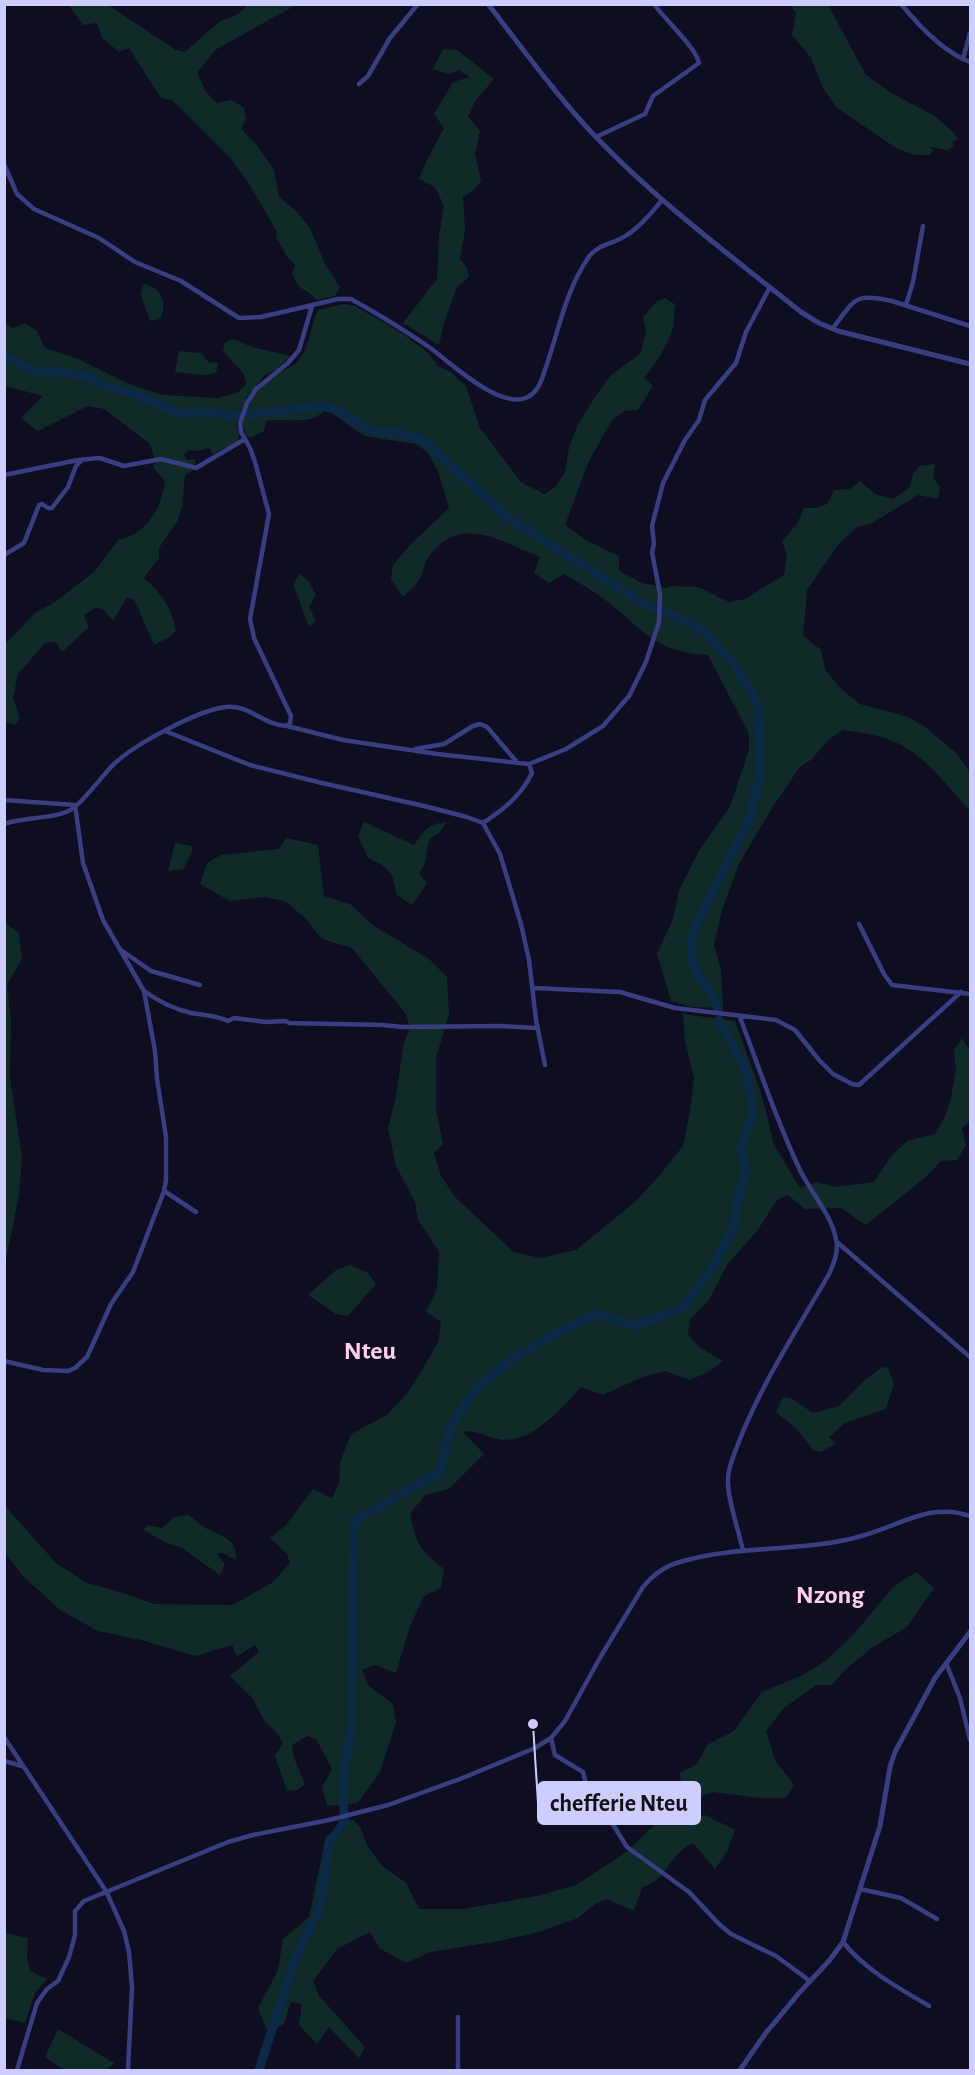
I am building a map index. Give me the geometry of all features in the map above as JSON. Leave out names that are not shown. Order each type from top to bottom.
[{"type":"street","points":[[359,84],[369,76],[390,38],[418,4]]},
{"type":"street","points":[[488,4],[566,105],[596,137],[662,200],[801,312],[833,328],[970,364]]},
{"type":"street","points":[[596,137],[645,114],[653,96],[699,63],[699,60],[654,4]]},
{"type":"street","points":[[901,4],[938,43],[970,62]]},
{"type":"street","points":[[963,59],[970,33]]},
{"type":"street","points":[[4,164],[17,194],[34,209],[99,238],[135,262],[198,290],[234,316],[246,319],[312,306],[338,298],[351,299],[432,349],[489,391],[502,397],[524,399],[535,392],[540,383],[566,302],[588,258],[598,247],[622,238],[635,229],[662,200]]},
{"type":"street","points":[[906,305],[913,282],[923,226]]},
{"type":"street","points":[[4,824],[63,812],[75,805],[125,754],[165,731],[217,708],[230,706],[277,725],[343,740],[529,764],[566,749],[593,734],[622,707],[636,683],[654,642],[659,622],[660,594],[652,552],[654,544],[652,526],[663,483],[685,440],[699,420],[705,400],[736,363],[746,332],[770,287]]},
{"type":"street","points":[[833,328],[851,303],[860,298],[879,298],[970,326]]},
{"type":"street","points":[[287,726],[291,716],[250,626],[269,514],[260,478],[241,432],[240,423],[247,403],[262,384],[296,354],[301,345],[312,306]]},
{"type":"street","points":[[4,475],[100,458],[119,465],[130,466],[161,459],[196,468],[245,439]]},
{"type":"street","points":[[4,555],[24,543],[39,505],[42,504],[50,509],[55,505],[71,482],[76,466],[82,460]]},
{"type":"street","points":[[413,749],[444,744],[480,724],[487,727],[517,761]]},
{"type":"street","points":[[165,731],[250,765],[424,806],[483,823],[500,854],[529,960],[545,1065]]},
{"type":"street","points":[[483,823],[518,796],[532,773],[529,764]]},
{"type":"street","points":[[4,800],[75,805]]},
{"type":"street","points":[[4,1361],[43,1370],[68,1371],[87,1357],[111,1304],[134,1272],[164,1191],[167,1168],[166,1137],[155,1051],[144,991],[103,920],[83,863],[75,805]]},
{"type":"street","points":[[859,924],[884,974],[892,985],[970,994]]},
{"type":"street","points":[[119,948],[151,971],[200,986]]},
{"type":"street","points":[[534,988],[620,992],[675,1008],[776,1020],[788,1025],[801,1036],[833,1074],[852,1084],[859,1085],[961,992]]},
{"type":"street","points":[[144,991],[174,1007],[192,1013],[220,1017],[228,1021],[234,1018],[258,1022],[286,1021],[403,1027],[500,1026],[538,1029]]},
{"type":"street","points":[[739,1015],[790,1149],[831,1224],[837,1242],[834,1262],[829,1274],[764,1386],[749,1416],[730,1467],[729,1490],[743,1551]]},
{"type":"street","points":[[164,1191],[196,1212]]},
{"type":"street","points":[[837,1242],[970,1358]]},
{"type":"street","points":[[17,2070],[37,2003],[43,1992],[58,1981],[69,1957],[75,1935],[75,1911],[81,1902],[228,1842],[329,1821],[388,1805],[518,1756],[551,1738],[565,1721],[618,1626],[650,1579],[669,1565],[743,1551],[851,1539],[908,1518],[929,1514],[947,1512],[964,1513],[970,1516]]},
{"type":"street","points":[[740,2070],[765,2034],[843,1942],[880,1826],[890,1767],[895,1752],[928,1689],[970,1632]]},
{"type":"street","points":[[946,1663],[960,1698],[970,1737]]},
{"type":"street","points":[[4,1737],[106,1891],[117,1912],[129,1952],[132,1987],[128,2070]]},
{"type":"street","points":[[551,1738],[555,1755],[583,1772],[588,1792],[607,1815],[627,1847],[689,1892],[731,1934],[776,1956],[810,1981]]},
{"type":"street","points":[[4,1761],[22,1766]]},
{"type":"street","points":[[860,1889],[901,1898],[938,1918]]},
{"type":"street","points":[[843,1942],[856,1957],[929,2006]]},
{"type":"street","points":[[458,2017],[458,2070]]},
{"type":"green space","points":[[69,5],[108,5],[176,50],[185,52],[219,22],[238,14],[248,5],[296,5],[215,50],[197,73],[206,92],[217,103],[232,100],[244,108],[246,119],[241,129],[256,144],[274,170],[279,197],[296,211],[310,228],[326,266],[340,287],[335,296],[317,300],[300,287],[292,274],[295,265],[286,255],[276,237],[277,232],[248,182],[232,160],[172,100],[161,98],[129,48],[119,52],[102,38],[97,23],[83,25]]},
{"type":"green space","points":[[790,5],[828,5],[866,75],[893,94],[935,116],[958,139],[952,142],[954,146],[947,150],[930,147],[933,150],[930,155],[914,155],[896,148],[836,107],[822,86],[811,58],[792,35],[796,13]]},
{"type":"green space","points":[[443,49],[457,50],[494,79],[476,100],[468,116],[480,131],[475,154],[481,181],[475,189],[463,197],[465,230],[460,259],[467,268],[469,277],[457,287],[439,345],[403,323],[437,279],[439,236],[444,206],[435,187],[419,179],[444,128],[434,114],[453,82],[470,77],[459,70],[450,74],[433,69]]},
{"type":"green space","points":[[144,284],[155,289],[162,297],[163,307],[160,319],[150,321],[140,293]]},
{"type":"green space","points":[[665,298],[676,305],[674,325],[661,354],[644,378],[653,386],[638,410],[625,411],[612,420],[588,463],[565,525],[586,540],[619,556],[619,571],[642,583],[666,588],[671,586],[698,587],[729,602],[745,599],[784,575],[787,555],[782,541],[797,524],[804,508],[816,508],[827,504],[834,490],[850,489],[860,481],[875,494],[893,499],[909,488],[913,474],[919,466],[935,464],[933,478],[940,487],[938,499],[918,495],[872,523],[857,527],[838,545],[807,590],[803,636],[821,650],[825,669],[840,688],[860,704],[908,717],[924,726],[956,753],[970,772],[970,811],[930,767],[908,749],[895,742],[871,734],[843,730],[828,740],[812,759],[799,768],[739,864],[722,910],[714,945],[721,970],[723,1008],[691,1007],[671,1001],[657,954],[673,919],[679,890],[700,849],[730,807],[749,750],[749,734],[708,655],[676,650],[663,645],[652,639],[603,598],[564,574],[549,583],[534,573],[540,557],[495,538],[481,535],[467,534],[453,537],[440,544],[426,561],[419,580],[403,597],[391,580],[393,565],[410,545],[449,508],[438,471],[427,452],[416,444],[364,436],[326,409],[320,415],[306,420],[266,421],[264,431],[250,438],[246,435],[242,424],[259,388],[300,359],[318,310],[344,304],[355,306],[414,342],[433,358],[437,366],[451,372],[466,386],[480,428],[521,482],[544,494],[555,487],[565,472],[569,447],[578,424],[595,397],[610,376],[641,353],[646,331],[643,317],[656,302]]},
{"type":"green space","points":[[5,323],[13,328],[25,323],[37,331],[45,348],[76,358],[129,384],[163,395],[218,398],[239,392],[246,384],[244,374],[223,351],[225,342],[233,339],[252,347],[291,356],[276,370],[265,375],[247,397],[236,424],[239,434],[238,441],[213,454],[209,448],[189,450],[184,455],[187,460],[195,459],[195,469],[185,475],[182,507],[178,520],[159,548],[159,558],[144,578],[165,601],[176,631],[154,645],[134,599],[127,598],[113,621],[103,609],[95,608],[84,615],[89,627],[62,652],[56,642],[45,643],[18,674],[13,698],[20,718],[15,725],[5,722],[4,645],[36,612],[55,602],[95,571],[118,540],[137,532],[151,519],[160,501],[165,481],[153,467],[156,462],[149,443],[104,409],[88,406],[38,431],[21,418],[43,396],[5,386]]},
{"type":"green space","points":[[179,351],[202,353],[208,362],[218,363],[216,373],[205,375],[175,372]]},
{"type":"green space","points":[[299,574],[309,581],[316,595],[309,607],[316,621],[309,626],[293,586]]},
{"type":"green space","points":[[364,822],[414,845],[427,829],[435,824],[447,822],[439,833],[429,839],[425,863],[419,874],[427,883],[412,905],[396,894],[394,880],[389,871],[368,858],[358,836]]},
{"type":"green space","points":[[286,838],[318,845],[324,896],[350,904],[374,926],[429,959],[447,977],[449,1014],[436,1058],[436,1109],[443,1144],[434,1153],[441,1176],[456,1198],[514,1252],[540,1258],[576,1250],[635,1202],[683,1146],[694,1078],[685,1041],[683,1014],[735,1021],[762,1096],[774,1145],[800,1188],[817,1182],[835,1187],[874,1182],[891,1156],[907,1141],[935,1134],[946,1114],[951,1097],[956,1070],[954,1050],[962,1038],[970,1051],[970,1121],[962,1128],[966,1145],[957,1160],[941,1161],[926,1177],[866,1225],[841,1208],[805,1209],[788,1195],[777,1200],[757,1231],[727,1265],[709,1300],[690,1319],[688,1335],[699,1347],[723,1361],[710,1371],[690,1380],[665,1371],[640,1378],[603,1395],[581,1387],[555,1415],[533,1431],[510,1440],[462,1431],[484,1454],[449,1489],[425,1495],[410,1514],[420,1545],[444,1569],[441,1588],[424,1596],[410,1626],[396,1673],[375,1665],[362,1670],[369,1686],[393,1704],[396,1722],[380,1772],[358,1803],[327,1806],[322,1787],[332,1769],[316,1739],[308,1736],[292,1745],[294,1758],[305,1784],[297,1790],[287,1791],[275,1756],[283,1743],[264,1720],[252,1698],[230,1676],[259,1652],[255,1645],[237,1656],[232,1645],[195,1656],[141,1640],[98,1631],[60,1610],[22,1575],[5,1553],[4,1505],[56,1563],[87,1583],[154,1604],[233,1605],[273,1582],[290,1563],[287,1554],[270,1538],[286,1525],[313,1489],[332,1498],[339,1483],[340,1462],[351,1434],[387,1415],[409,1391],[438,1343],[441,1322],[426,1312],[437,1289],[439,1252],[418,1220],[415,1202],[396,1166],[388,1128],[395,1101],[404,1042],[410,1028],[406,1014],[352,948],[322,939],[305,918],[285,901],[264,897],[230,901],[200,884],[207,863],[221,855],[279,849]]},
{"type":"green space","points":[[175,843],[192,846],[192,852],[183,869],[168,871]]},
{"type":"green space","points":[[5,923],[19,933],[22,959],[7,985],[11,1019],[10,1077],[22,1157],[19,1195],[5,1264]]},
{"type":"green space","points":[[350,1265],[368,1273],[376,1284],[348,1316],[336,1314],[308,1295],[336,1270]]},
{"type":"green space","points":[[882,1367],[888,1368],[894,1384],[886,1409],[845,1423],[829,1437],[836,1444],[820,1452],[813,1450],[797,1429],[776,1412],[783,1397],[791,1398],[813,1413],[839,1406],[866,1379]]},
{"type":"green space","points":[[188,1515],[204,1527],[227,1538],[234,1546],[236,1560],[223,1553],[217,1554],[225,1564],[220,1575],[182,1548],[164,1542],[144,1530],[147,1525],[162,1528],[174,1517]]},
{"type":"green space","points":[[916,1572],[934,1588],[907,1627],[873,1647],[846,1669],[832,1685],[816,1685],[784,1708],[766,1731],[775,1760],[794,1785],[786,1798],[759,1798],[713,1792],[691,1800],[681,1786],[680,1773],[697,1764],[707,1745],[734,1731],[762,1692],[803,1675],[827,1660],[854,1634],[893,1587]]},
{"type":"green space","points":[[705,1815],[735,1830],[727,1852],[715,1869],[693,1843],[691,1844],[676,1856],[656,1881],[642,1887],[634,1911],[607,1899],[595,1904],[578,1918],[539,1932],[430,1952],[406,1963],[379,1948],[370,1932],[337,1949],[313,1981],[319,1996],[365,2047],[359,2058],[329,2027],[317,2044],[299,2025],[302,2004],[291,2002],[284,2024],[268,2033],[258,2008],[278,1970],[283,1939],[309,1917],[326,1836],[353,1819],[360,1827],[367,1845],[381,1865],[406,1883],[419,1909],[463,1909],[537,1896],[576,1885],[628,1851],[660,1819],[668,1821]]},
{"type":"green space","points":[[5,1933],[28,1938],[27,1958],[30,1971],[47,1979],[35,1993],[25,2023],[5,2018]]},
{"type":"green space","points":[[58,2029],[114,2063],[106,2070],[64,2070],[45,2057]]},
{"type":"waterway","points":[[4,356],[35,372],[49,371],[90,377],[102,385],[136,395],[181,414],[204,412],[238,416]]},
{"type":"waterway","points":[[249,415],[321,406],[336,409],[373,431],[404,434],[424,441],[507,517],[644,604],[687,621],[705,633],[734,664],[758,705],[760,774],[749,821],[691,936],[692,959],[698,977],[708,988],[718,1009]]},
{"type":"waterway","points":[[344,1813],[343,1772],[351,1732],[354,1521],[440,1472],[453,1423],[466,1403],[481,1386],[516,1357],[597,1313],[634,1326],[681,1309],[711,1271],[734,1227],[736,1205],[746,1174],[741,1146],[752,1117],[751,1097],[744,1066],[719,1020]]},
{"type":"waterway","points":[[259,2070],[294,1962],[320,1907],[329,1844],[345,1821]]},
{"type":"place","name":"chefferie Nteu","points":[[533,1724]]},
{"type":"district","name":"Nteu","points":[[370,1350]]},
{"type":"district","name":"Nzong","points":[[830,1594]]}]
